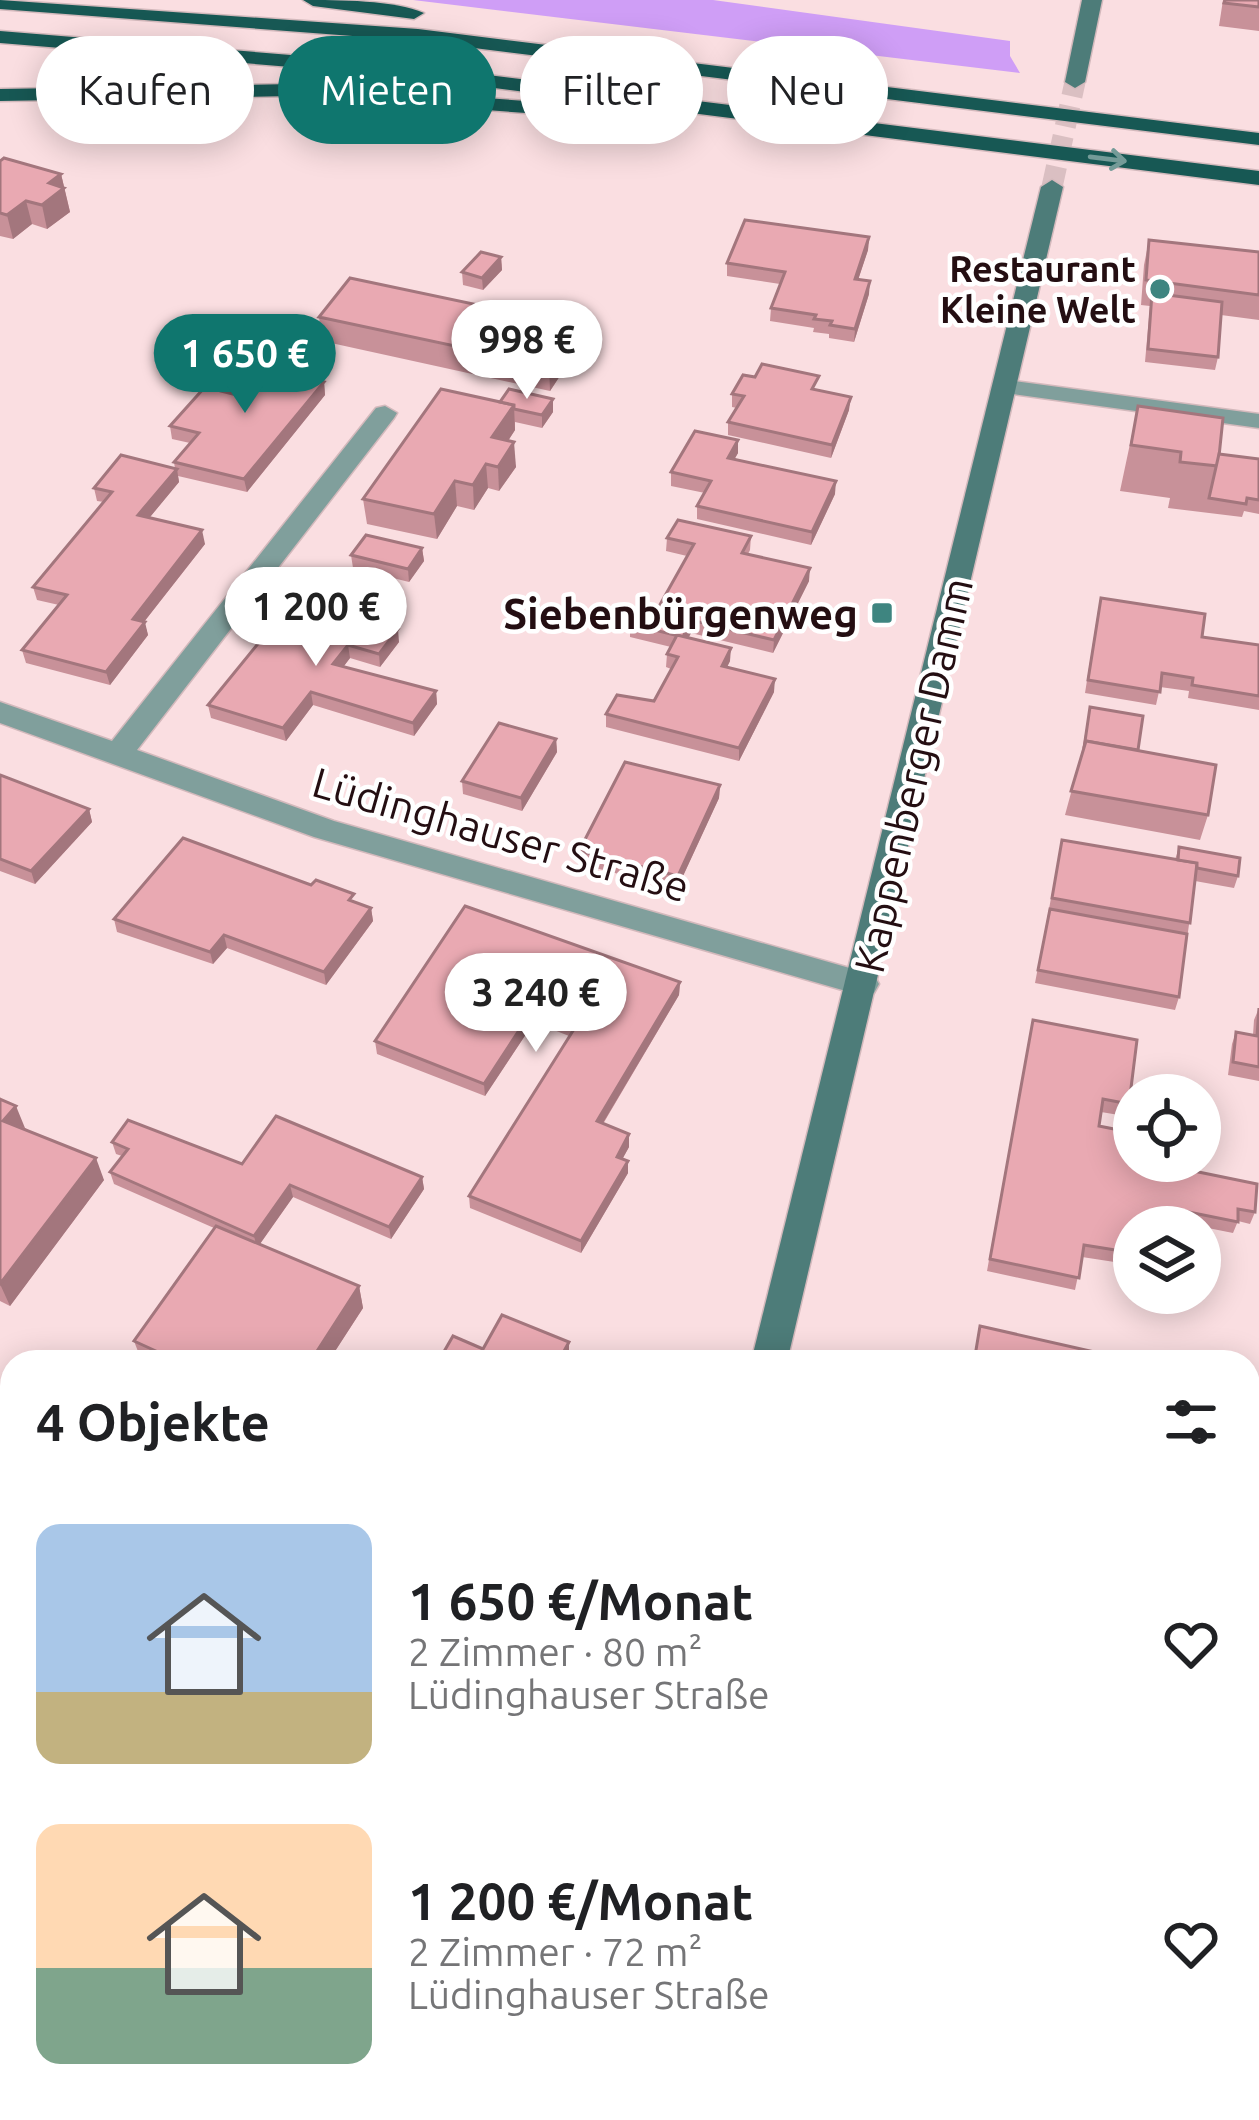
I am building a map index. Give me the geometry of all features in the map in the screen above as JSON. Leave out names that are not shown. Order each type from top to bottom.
[{"type":"highway","points":[[313,0],[593,36]]},
{"type":"highway","points":[[0,3],[306,25],[520,48]]},
{"type":"highway","points":[[0,37],[400,70],[1259,178]]},
{"type":"highway","points":[[703,68],[1259,139]]},
{"type":"highway","points":[[0,95],[293,90],[909,134]]},
{"type":"main road","points":[[1075,82],[1092,0]]},
{"type":"main road","name":"Kappenberger Damm","points":[[773,1350],[1052,187]]},
{"type":"street","points":[[1007,387],[1259,421]]},
{"type":"street","points":[[117,755],[385,413]]},
{"type":"street","name":"Lüdinghauser Straße","points":[[0,712],[325,829],[863,984]]},
{"type":"shaded area","points":[[413,0],[713,0],[1010,41],[1010,56],[1020,73],[888,57],[888,36],[727,38]]},
{"type":"building","points":[[1259,0],[1259,7],[1224,3]]},
{"type":"building","points":[[4,158],[61,174],[49,183],[64,188],[42,205],[26,201],[7,215],[0,213],[0,161]]},
{"type":"building","points":[[745,220],[869,237],[855,279],[870,281],[855,329],[830,325],[832,321],[814,319],[816,315],[771,308],[785,272],[727,263]]},
{"type":"building","points":[[1149,240],[1259,252],[1259,295],[1146,280]]},
{"type":"building","points":[[481,252],[501,257],[482,278],[462,272]]},
{"type":"building","points":[[350,278],[577,326],[549,366],[319,317]]},
{"type":"building","points":[[1152,293],[1222,302],[1218,357],[1148,349]]},
{"type":"building","points":[[260,347],[300,355],[285,373],[324,382],[244,479],[174,462],[199,433],[170,426],[205,387],[233,394],[252,372],[240,369]]},
{"type":"building","points":[[762,364],[819,376],[812,389],[851,397],[832,445],[728,422],[744,396],[732,394],[743,375],[755,377]]},
{"type":"building","points":[[441,389],[514,405],[492,437],[514,442],[498,467],[486,464],[473,485],[455,481],[434,514],[363,499]]},
{"type":"building","points":[[509,389],[553,399],[542,415],[514,409],[500,402]]},
{"type":"building","points":[[1138,406],[1223,418],[1218,466],[1180,462],[1181,452],[1131,445]]},
{"type":"building","points":[[695,431],[738,440],[728,458],[836,481],[812,532],[697,506],[711,481],[671,472]]},
{"type":"building","points":[[1219,454],[1259,459],[1259,500],[1247,498],[1246,504],[1209,498]]},
{"type":"building","points":[[121,455],[177,469],[138,515],[202,530],[133,619],[145,622],[106,672],[22,650],[67,595],[33,587],[112,492],[94,488]]},
{"type":"building","points":[[678,520],[751,536],[742,553],[810,568],[774,640],[691,620],[683,637],[630,624],[640,606],[657,610],[694,544],[667,538]]},
{"type":"building","points":[[366,535],[422,548],[408,569],[351,555]]},
{"type":"building","points":[[296,597],[398,629],[379,654],[348,645],[333,664],[436,691],[413,723],[311,692],[283,728],[208,705]]},
{"type":"building","points":[[1101,598],[1205,614],[1202,637],[1259,645],[1259,696],[1192,685],[1193,678],[1162,673],[1160,692],[1088,680]]},
{"type":"building","points":[[677,635],[731,648],[722,666],[775,679],[739,748],[606,714],[617,695],[654,701],[678,657],[667,654]]},
{"type":"building","points":[[1090,707],[1143,716],[1138,750],[1086,741],[1084,748]]},
{"type":"building","points":[[499,723],[556,739],[521,798],[462,781]]},
{"type":"building","points":[[1086,741],[1216,765],[1208,815],[1071,791]]},
{"type":"building","points":[[625,762],[720,785],[678,876],[579,851]]},
{"type":"building","points":[[0,775],[89,809],[31,871],[0,859]]},
{"type":"building","points":[[183,838],[311,885],[316,880],[354,894],[349,900],[371,908],[324,972],[224,935],[210,952],[114,919]]},
{"type":"building","points":[[1062,840],[1197,863],[1190,923],[1052,898]]},
{"type":"building","points":[[1179,847],[1240,858],[1238,876],[1178,860]]},
{"type":"building","points":[[465,906],[680,982],[597,1121],[629,1134],[617,1157],[628,1161],[581,1241],[469,1196],[576,1026],[533,1009],[484,1084],[375,1041]]},
{"type":"building","points":[[1050,909],[1187,934],[1179,997],[1038,970]]},
{"type":"building","points":[[1259,1008],[1259,1067],[1233,1062],[1236,1032],[1257,1036]]},
{"type":"building","points":[[1033,1020],[1137,1040],[1133,1074],[1113,1074],[1113,1101],[1103,1099],[1099,1126],[1113,1129],[1113,1182],[1221,1182],[1221,1177],[1257,1184],[1255,1212],[1238,1209],[1238,1222],[1221,1219],[1221,1206],[1113,1206],[1113,1250],[1084,1245],[1079,1278],[990,1259]]},
{"type":"building","points":[[0,1099],[16,1106],[3,1121],[96,1158],[0,1284]]},
{"type":"building","points":[[276,1116],[422,1177],[389,1227],[290,1185],[254,1236],[110,1172],[128,1149],[112,1142],[128,1120],[242,1164]]},
{"type":"building","points":[[216,1226],[359,1286],[318,1350],[154,1350],[134,1341]]},
{"type":"building","points":[[502,1315],[569,1342],[565,1350],[445,1350],[453,1336],[483,1349]]},
{"type":"building","points":[[980,1326],[1086,1350],[976,1350]]},
{"type":"tunnel","points":[[1052,187],[1075,82]]},
{"type":"place","name":"Restaurant Kleine Welt","points":[[1160,289]]},
{"type":"place","name":"Siebenbürgenweg","points":[[882,613]]}]
